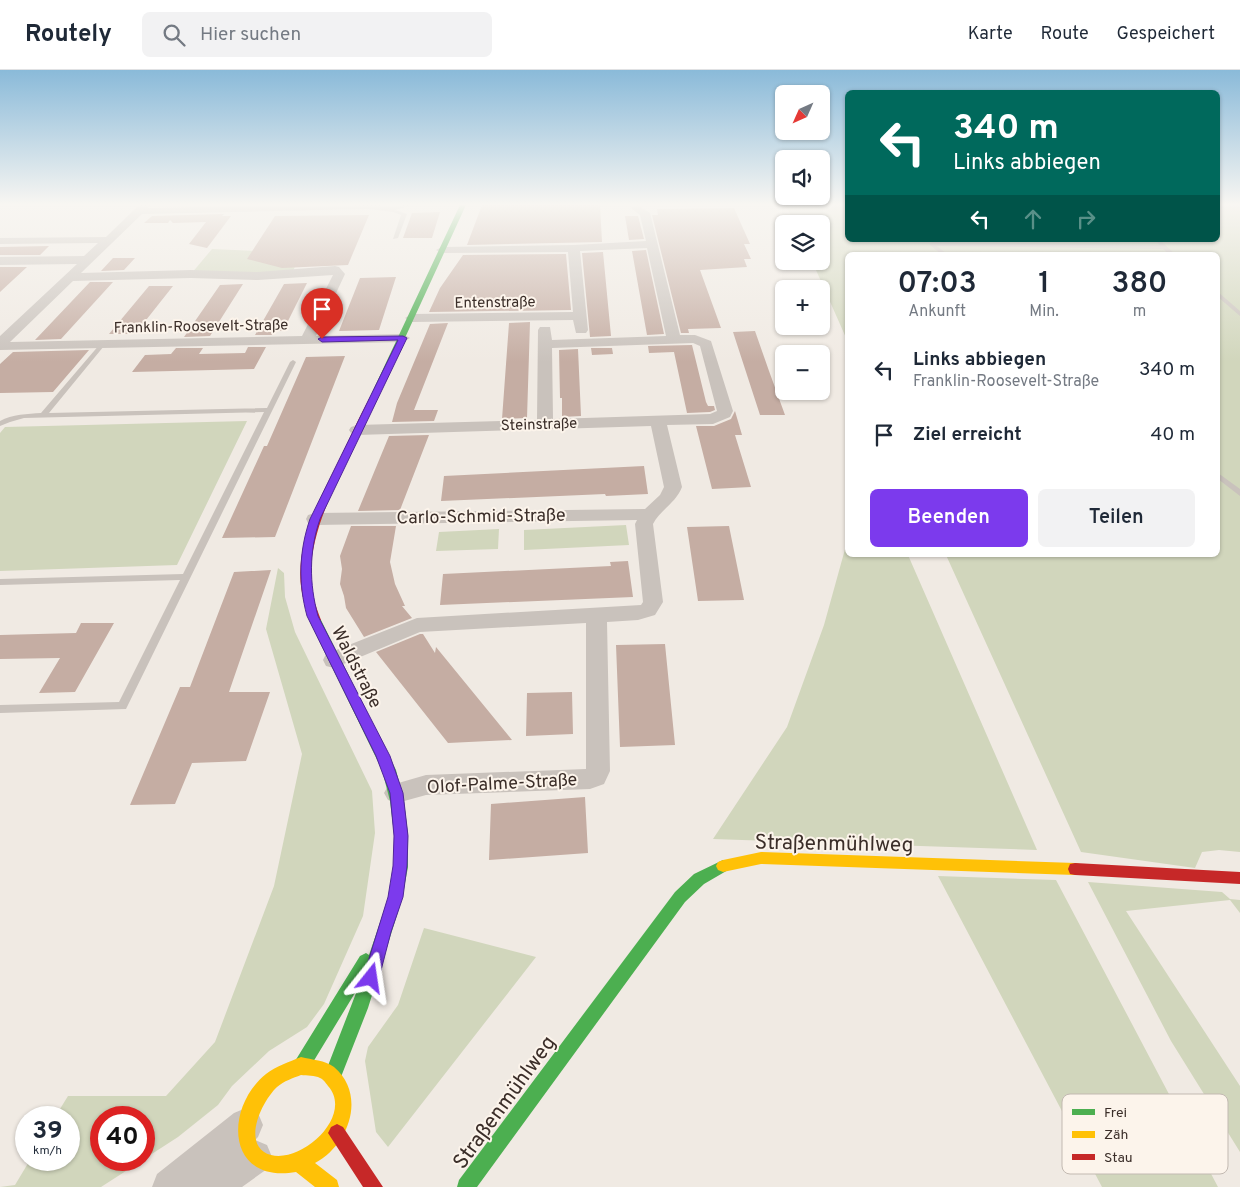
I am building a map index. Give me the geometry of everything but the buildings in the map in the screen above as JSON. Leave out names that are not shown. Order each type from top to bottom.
[{"type":"street","points":[[0,345],[92,257]]},
{"type":"street","name":"Waldstraße","points":[[333,1076],[360,1012],[395,897],[400,866],[401,836],[396,793],[383,756],[312,616],[305,583],[306,550],[315,519],[403,338],[439,257]]},
{"type":"street","points":[[575,257],[582,342]]},
{"type":"street","points":[[545,344],[674,339],[656,257]]},
{"type":"street","points":[[0,261],[89,260]]},
{"type":"street","points":[[71,277],[192,274],[258,276],[335,270],[339,274],[307,340]]},
{"type":"street","name":"Entenstraße","points":[[412,318],[580,316]]},
{"type":"street","points":[[544,424],[545,317]]},
{"type":"street","name":"Franklin-Roosevelt-Straße","points":[[0,345],[102,345],[403,338]]},
{"type":"street","name":"Steinstraße","points":[[357,430],[713,419],[721,416],[725,411],[706,344],[695,339],[674,339]]},
{"type":"street","points":[[334,660],[417,624],[638,614],[648,610],[653,602],[644,524],[647,514],[670,498],[673,487],[658,420]]},
{"type":"street","name":"Carlo-Schmid-Straße","points":[[315,519],[647,514]]},
{"type":"street","name":"Olof-Palme-Straße","points":[[396,793],[426,785],[590,780],[595,777],[598,771],[596,616]]},
{"type":"street","name":"Straßenmühlweg","points":[[466,1187],[680,897],[696,879],[716,867],[761,858],[1066,868],[1240,878]]},
{"type":"street","name":"Waldstraße","points":[[300,1066],[383,932]]},
{"type":"street","points":[[300,1066],[324,1069],[333,1076],[341,1086],[344,1101],[343,1116],[337,1133],[328,1146],[316,1157],[302,1165],[289,1169],[276,1169],[255,1157],[250,1148],[246,1125],[254,1102],[269,1082],[300,1066]]},
{"type":"street","points":[[170,1187],[246,1125]]},
{"type":"street","points":[[337,1133],[374,1187]]},
{"type":"street","points":[[212,1187],[255,1157]]},
{"type":"street","points":[[302,1165],[330,1187]]},
{"type":"lane","points":[[1220,296],[1240,314]]},
{"type":"lane","points":[[44,415],[102,345]]},
{"type":"lane","points":[[0,709],[122,706],[293,362]]},
{"type":"lane","points":[[0,424],[7,420],[24,416],[269,410]]},
{"type":"lane","points":[[1220,477],[1240,493]]},
{"type":"lane","points":[[0,582],[186,577]]},
{"type":"green space","points":[[205,257],[299,257],[293,271],[283,275],[191,274]]},
{"type":"green space","points":[[830,257],[845,257],[845,335],[830,302],[830,280],[820,280],[816,270],[830,270]]},
{"type":"green space","points":[[1220,257],[1240,257],[1240,852],[1219,850],[1202,852],[1195,868],[1081,852],[947,557],[1220,557]]},
{"type":"green space","points":[[247,421],[177,565],[0,571],[0,433],[5,427]]},
{"type":"green space","points":[[626,525],[629,545],[524,550],[524,530]]},
{"type":"green space","points":[[499,529],[498,549],[436,551],[439,532]]},
{"type":"green space","points":[[845,549],[845,557],[909,557],[1037,850],[713,839],[787,727],[824,625]]},
{"type":"green space","points":[[278,568],[284,573],[285,597],[295,632],[372,791],[375,833],[363,916],[324,1004],[307,1027],[269,1051],[232,1086],[218,1105],[178,1137],[155,1152],[155,1106],[90,1106],[90,1171],[126,1171],[101,1187],[0,1187],[15,1185],[23,1171],[80,1171],[80,1106],[62,1106],[68,1096],[166,1096],[215,1042],[274,886],[302,754],[266,629]]},
{"type":"green space","points":[[938,876],[1056,880],[1169,1094],[1062,1094],[1062,1111]]},
{"type":"green space","points":[[1088,882],[1222,892],[1230,899],[1240,900],[1240,913],[1230,900],[1126,911],[1240,1086],[1240,1152],[1228,1133],[1228,1094],[1204,1094],[1171,1041]]},
{"type":"green space","points":[[424,928],[536,957],[388,1147],[376,1132],[365,1061],[368,1047],[398,1005]]},
{"type":"green space","points":[[1095,1174],[1211,1174],[1218,1187],[1102,1187]]},
{"type":"traffic: fast","points":[[372,401],[439,257]]},
{"type":"traffic: fast","points":[[315,620],[389,770],[397,801],[401,834],[401,867],[395,899],[360,1008],[333,1076]]},
{"type":"traffic: fast","points":[[466,1187],[680,897],[699,879],[723,866]]},
{"type":"traffic: fast","points":[[301,1066],[366,961]]},
{"type":"traffic: slow","points":[[723,866],[761,858],[1075,869]]},
{"type":"traffic: slow","points":[[301,1066],[327,1072],[340,1087],[344,1104],[340,1122],[330,1139],[315,1153],[298,1163],[279,1166],[261,1161],[253,1152],[248,1142],[247,1131],[251,1109],[263,1089],[271,1081],[281,1074],[301,1066]]},
{"type":"traffic: slow","points":[[302,1165],[330,1187]]},
{"type":"traffic: jam","points":[[315,620],[308,600],[305,580],[308,544],[320,510],[372,401]]},
{"type":"traffic: jam","points":[[1075,869],[1240,878]]},
{"type":"traffic: jam","points":[[337,1133],[374,1187]]},
{"type":"route","points":[[322,339],[403,338],[315,519],[309,534],[305,566],[305,583],[312,616],[383,756],[396,793],[399,810],[401,836],[400,866],[395,897],[383,932],[371,978]]}]
